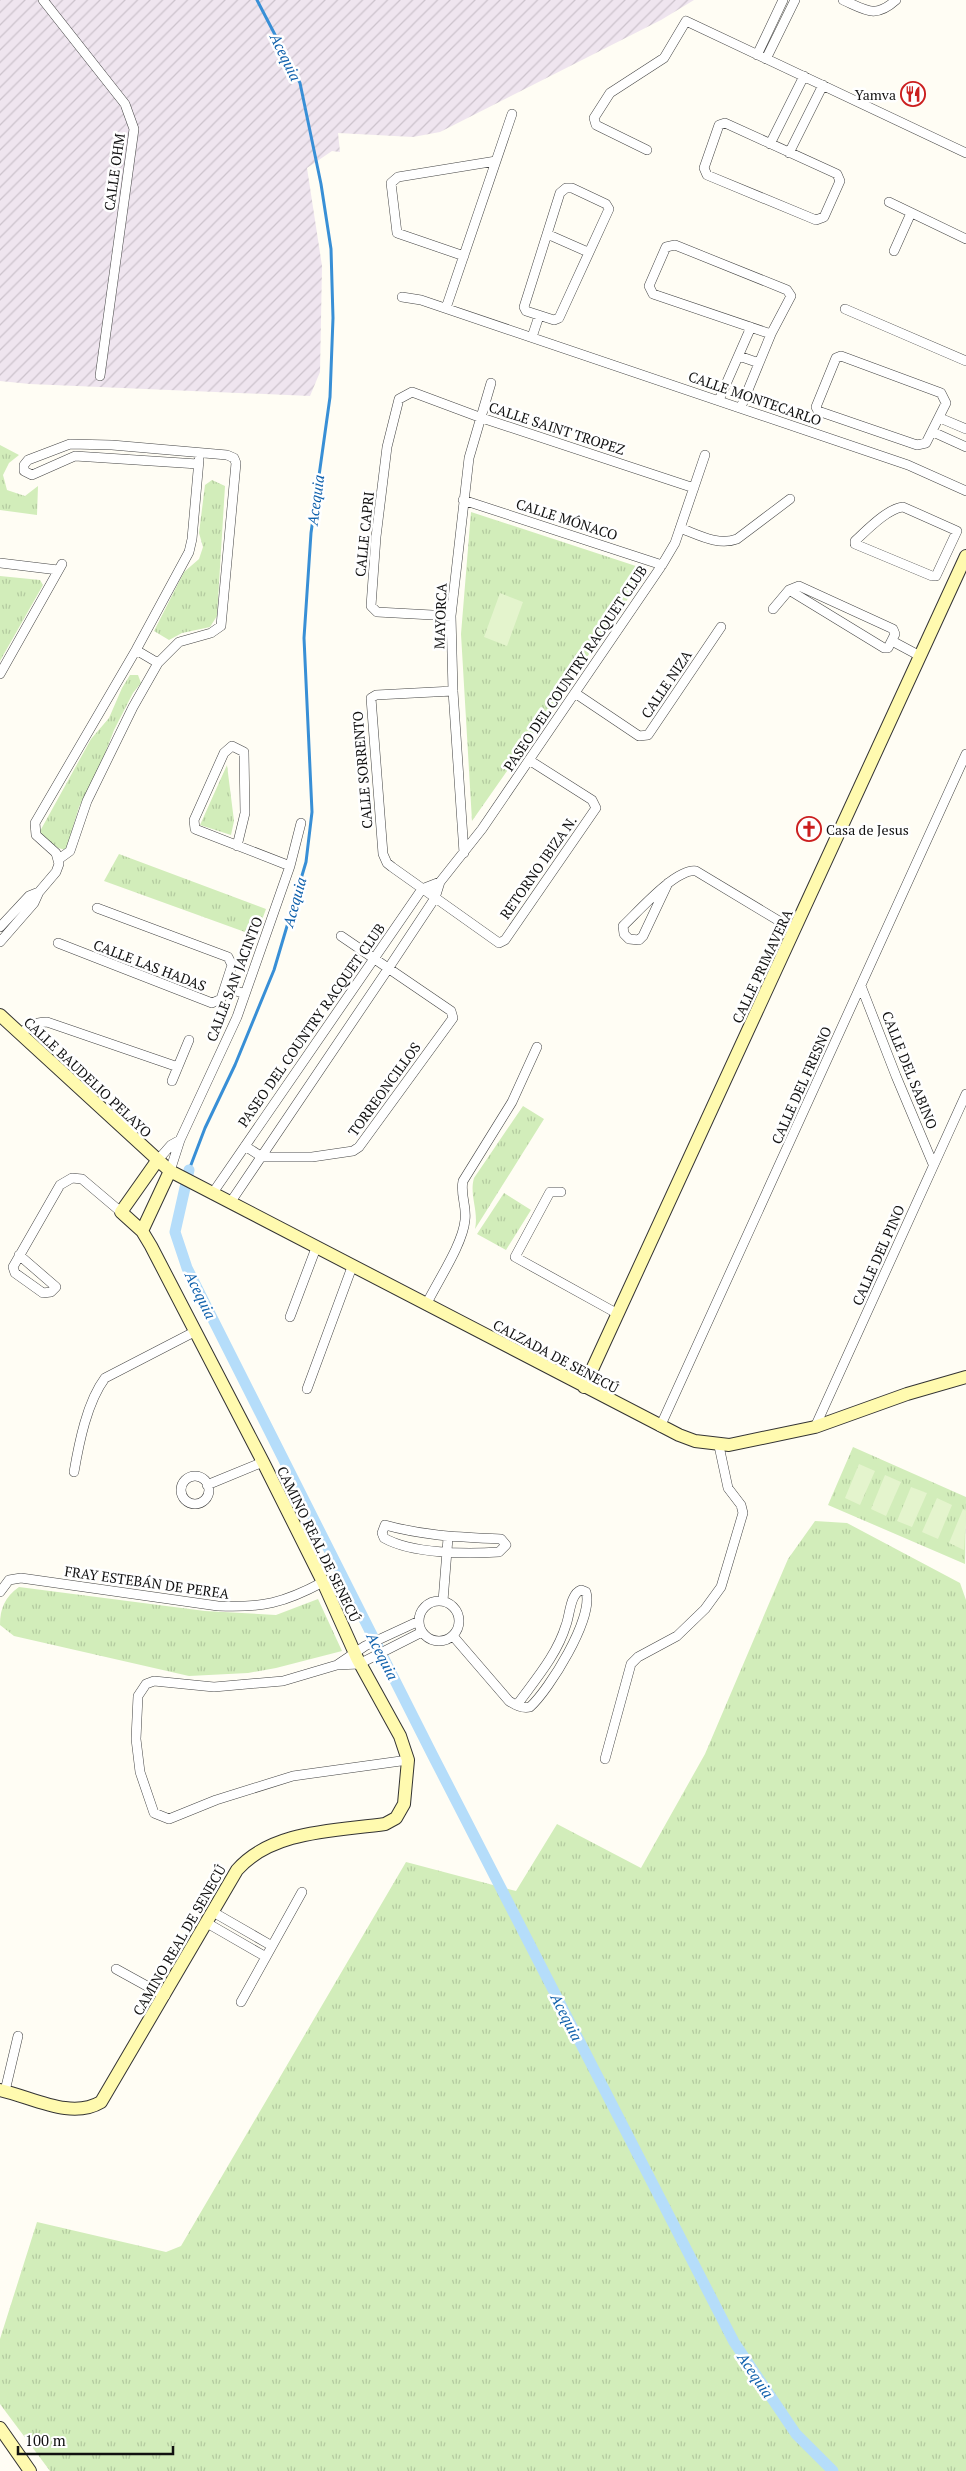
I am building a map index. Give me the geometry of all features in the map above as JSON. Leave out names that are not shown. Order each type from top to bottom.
[{"type":"street","name":"CALLE OHM","points":[[43,0],[125,104],[134,128],[100,376]]},
{"type":"street","points":[[757,55],[783,0]]},
{"type":"street","points":[[766,59],[795,0]]},
{"type":"street","points":[[843,0],[873,12],[885,10],[896,0]]},
{"type":"street","points":[[648,150],[596,125],[594,118],[610,93],[664,58],[686,21],[966,153]]},
{"type":"street","points":[[770,144],[804,76]]},
{"type":"street","points":[[789,152],[823,85]]},
{"type":"street","points":[[446,308],[512,114]]},
{"type":"street","points":[[721,124],[728,124],[770,144],[837,174],[840,178],[822,219],[816,220],[705,173],[704,168],[719,125],[721,124]]},
{"type":"street","points":[[464,256],[396,233],[391,183],[398,177],[496,161]]},
{"type":"street","points":[[572,188],[606,204],[609,209],[588,252],[559,318],[554,320],[526,311],[524,307],[560,193],[572,188]]},
{"type":"street","points":[[889,202],[966,239]]},
{"type":"street","points":[[894,251],[911,213]]},
{"type":"street","points":[[547,234],[588,252]]},
{"type":"street","points":[[741,408],[771,334],[790,296],[787,290],[675,245],[666,247],[649,286],[650,292],[771,334]]},
{"type":"street","name":"CALLE MONTECARLO","points":[[402,297],[421,300],[446,308],[908,465],[966,491]]},
{"type":"street","points":[[846,309],[966,361]]},
{"type":"street","points":[[532,337],[539,316]]},
{"type":"street","points":[[719,400],[751,327]]},
{"type":"street","points":[[738,356],[759,363]]},
{"type":"street","points":[[844,356],[941,393],[946,403],[932,432],[926,443],[917,445],[821,414],[816,407],[836,358],[844,356]]},
{"type":"street","name":"MAYORCA","points":[[464,853],[453,691],[451,616],[469,458],[490,382]]},
{"type":"street","name":"CALLE SAINT TROPEZ","points":[[412,392],[480,417],[694,488]]},
{"type":"street","name":"CALLE CAPRI","points":[[412,392],[399,399],[388,447],[376,537],[371,606],[376,612],[451,616]]},
{"type":"street","points":[[940,418],[966,429]]},
{"type":"street","points":[[932,432],[966,447]]},
{"type":"street","points":[[1,939],[30,896],[39,892],[56,872],[59,859],[70,851],[87,801],[133,707],[158,663],[179,642],[211,633],[223,622],[236,463],[234,458],[227,455],[112,445],[70,444],[28,460],[23,468],[26,473],[35,474],[74,456],[198,464]]},
{"type":"street","points":[[112,445],[112,458]]},
{"type":"street","points":[[59,859],[36,835],[35,823],[136,650],[189,552],[192,539],[199,453]]},
{"type":"street","name":"PASEO DEL COUNTRY RACQUET CLUB","points":[[230,1203],[388,969],[434,898],[440,882],[464,853],[662,565],[675,543],[705,455]]},
{"type":"street","points":[[680,528],[714,540],[729,542],[790,499]]},
{"type":"street","name":"CALLE MÓNACO","points":[[463,500],[662,565]]},
{"type":"street","points":[[908,507],[956,529],[957,534],[948,554],[938,575],[932,576],[857,546],[855,541],[896,508],[908,507]]},
{"type":"street","points":[[948,554],[965,558]]},
{"type":"street","name":"CALLE PRIMAVERA","points":[[584,1387],[965,558]]},
{"type":"street","points":[[0,563],[60,567],[0,674]]},
{"type":"street","points":[[773,609],[789,590],[799,586],[893,629],[895,634],[892,641],[888,648],[884,648],[789,590]]},
{"type":"street","name":"CALLE NIZA","points":[[575,693],[639,736],[645,736],[722,627]]},
{"type":"street","points":[[892,641],[920,656]]},
{"type":"street","points":[[136,650],[158,663]]},
{"type":"street","name":"CALLE SORRENTO","points":[[434,898],[387,864],[383,854],[370,701],[376,695],[453,691]]},
{"type":"street","points":[[237,846],[245,813],[244,752],[232,746],[224,753],[193,824],[195,829],[237,846],[290,866]]},
{"type":"street","name":"CALLE DEL FRESNO","points":[[660,1428],[966,754]]},
{"type":"street","name":"RETORNO IBIZA N.","points":[[434,898],[496,943],[502,942],[596,808],[592,800],[529,760]]},
{"type":"street","name":"CALLE SAN JACINTO","points":[[170,1171],[180,1140],[233,1026],[290,866],[301,823]]},
{"type":"street","points":[[668,884],[643,936],[639,940],[629,939],[624,934],[623,926],[668,884],[686,872],[696,871],[794,930]]},
{"type":"street","name":"PASEO DEL COUNTRY RACQUET CLUB","points":[[212,1194],[422,889],[440,882]]},
{"type":"street","name":"CALLE LAS HADAS","points":[[58,943],[212,1003],[220,999],[232,965],[228,957],[96,908]]},
{"type":"street","points":[[0,927],[20,912]]},
{"type":"street","points":[[341,936],[388,969]]},
{"type":"street","name":"TORREONCILLOS","points":[[262,1157],[312,1157],[348,1153],[359,1147],[454,1018],[451,1011],[388,969]]},
{"type":"street","name":"CALLE DEL SABINO","points":[[861,986],[896,1076],[934,1164]]},
{"type":"street","name":"CALLE LAS HADAS","points":[[225,987],[245,994]]},
{"type":"street","name":"CALLE BAUDELIO PELAYO","points":[[0,1015],[23,1031],[156,1161]]},
{"type":"street","points":[[23,1031],[35,1023],[47,1022],[178,1067]]},
{"type":"street","points":[[172,1081],[190,1040]]},
{"type":"street","points":[[426,1305],[463,1234],[466,1218],[462,1195],[463,1181],[512,1102],[537,1047]]},
{"type":"street","name":"CALLE DEL PINO","points":[[815,1428],[966,1094]]},
{"type":"street","name":"CALLE SAN JACINTO","points":[[156,1161],[171,1145],[180,1140]]},
{"type":"street","points":[[245,1146],[262,1157]]},
{"type":"street","points":[[121,1212],[156,1161]]},
{"type":"street","name":"CALZADA DE SENECÚ","points":[[156,1161],[170,1171],[212,1194],[660,1428],[695,1441],[719,1446],[815,1428],[907,1394],[966,1377]]},
{"type":"street","points":[[19,1255],[56,1286],[51,1292],[43,1293],[13,1271],[19,1255],[60,1185],[66,1180],[82,1179],[142,1231],[170,1171]]},
{"type":"street","points":[[561,1192],[550,1192],[515,1257],[618,1314]]},
{"type":"street","name":"CAMINO REAL DE SENECÚ","points":[[2,2090],[70,2109],[94,2106],[101,2102],[165,1996],[237,1870],[248,1858],[261,1850],[300,1836],[385,1824],[396,1818],[404,1804],[408,1760],[400,1736],[263,1462],[142,1231]]},
{"type":"street","points":[[290,1317],[316,1248]]},
{"type":"street","points":[[307,1389],[352,1267]]},
{"type":"street","points":[[74,1472],[79,1442],[98,1391],[106,1378],[194,1332]]},
{"type":"street","points":[[605,1759],[631,1664],[638,1657],[676,1636],[694,1622],[721,1587],[743,1513],[741,1505],[728,1488],[719,1446]]},
{"type":"street","points":[[206,1485],[263,1462]]},
{"type":"street","points":[[385,1525],[410,1532],[448,1538],[501,1539],[506,1545],[499,1552],[446,1552],[408,1546],[387,1540],[382,1533],[385,1525]]},
{"type":"street","points":[[443,1601],[448,1538]]},
{"type":"street","name":"FRAY ESTEBÁN DE PEREA","points":[[0,1592],[9,1580],[21,1578],[218,1606],[243,1607],[284,1601],[323,1582]]},
{"type":"street","points":[[453,1636],[509,1701],[517,1706],[527,1708],[532,1705],[566,1658],[580,1628],[587,1598],[583,1591],[578,1591],[575,1595],[566,1627],[555,1652],[517,1706]]},
{"type":"street","points":[[436,1601],[443,1601],[452,1605],[458,1615],[459,1626],[453,1636],[437,1641],[422,1632],[419,1621],[425,1606],[436,1601]]},
{"type":"street","points":[[408,1760],[293,1776],[216,1800],[175,1817],[164,1818],[154,1813],[140,1772],[136,1739],[138,1696],[146,1684],[154,1681],[214,1687],[282,1680],[337,1665],[359,1654],[386,1636],[419,1621]]},
{"type":"street","points":[[359,1654],[372,1658],[422,1632]]},
{"type":"street","points":[[555,1652],[566,1658]]},
{"type":"street","points":[[241,2002],[302,1892]]},
{"type":"street","points":[[210,1918],[272,1946]]},
{"type":"street","points":[[210,1918],[266,1957]]},
{"type":"street","points":[[116,1969],[165,1996]]},
{"type":"street","points":[[2,2090],[18,2036]]},
{"type":"street","points":[[0,2428],[4,2441],[30,2471]]},
{"type":"shaded area","points":[[0,0],[694,0],[661,20],[440,132],[413,137],[338,133],[340,152],[332,151],[307,168],[322,266],[320,372],[310,396],[30,384],[0,381]]},
{"type":"green space","points":[[0,445],[19,455],[9,463],[3,475],[7,490],[25,496],[38,486],[37,515],[0,510]]},
{"type":"green space","points":[[212,480],[225,486],[217,616],[210,627],[182,633],[169,640],[154,631],[184,572],[199,559],[203,547],[199,533],[205,485]]},
{"type":"green space","points":[[471,512],[648,570],[472,821],[461,634]]},
{"type":"green space","points":[[0,576],[40,580],[43,585],[0,661]]},
{"type":"green space","points":[[500,593],[523,602],[507,646],[484,637]]},
{"type":"green space","points":[[130,675],[138,675],[141,683],[133,693],[114,730],[103,759],[79,807],[66,850],[58,848],[39,833],[91,739],[109,718]]},
{"type":"green space","points":[[227,765],[234,821],[231,835],[200,825]]},
{"type":"green space","points":[[119,854],[266,909],[256,936],[104,881]]},
{"type":"green space","points":[[523,1106],[544,1119],[475,1229],[474,1178]]},
{"type":"green space","points":[[504,1193],[531,1210],[506,1250],[477,1234]]},
{"type":"green space","points":[[853,1447],[966,1497],[965,1564],[828,1505]]},
{"type":"green space","points":[[859,1464],[875,1471],[860,1505],[845,1498]]},
{"type":"green space","points":[[885,1475],[901,1482],[886,1516],[871,1509]]},
{"type":"green space","points":[[911,1487],[927,1493],[912,1527],[897,1521]]},
{"type":"green space","points":[[937,1498],[952,1505],[938,1539],[922,1532]]},
{"type":"green space","points":[[963,1509],[966,1511],[964,1550],[949,1543]]},
{"type":"green space","points":[[815,1521],[847,1523],[960,1583],[966,1600],[966,2471],[50,2471],[0,2404],[0,2339],[37,2222],[166,2252],[181,2246],[406,1862],[516,1891],[557,1824],[641,1868],[705,1754],[788,1559]]},
{"type":"green space","points":[[19,1587],[205,1611],[276,1615],[318,1599],[342,1651],[276,1668],[248,1673],[189,1676],[14,1636],[0,1625],[0,1619],[2,1608],[7,1599]]},
{"type":"waterway","name":"Acequia","points":[[189,1170],[205,1128],[235,1065],[274,970],[306,862],[312,812],[304,638],[311,533],[330,397],[333,318],[331,249],[321,184],[300,83],[257,0]]},
{"type":"waterway","name":"Acequia","points":[[189,1170],[175,1232],[187,1268],[432,1754],[734,2342],[796,2434],[833,2471]]},
{"type":"place","name":"Yamva","points":[[913,94]]},
{"type":"place","name":"Casa de Jesus","points":[[809,829]]}]
